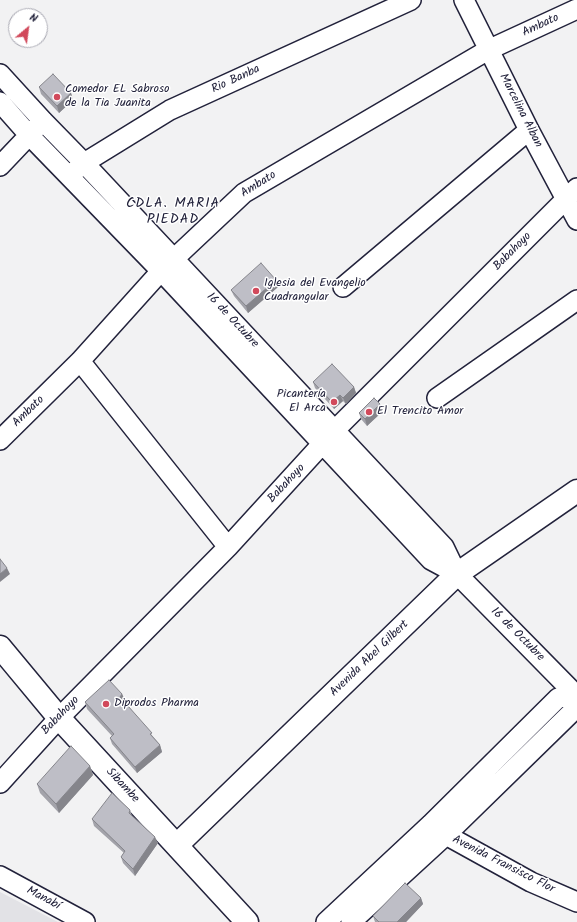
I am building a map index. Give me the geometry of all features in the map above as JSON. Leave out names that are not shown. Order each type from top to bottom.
[{"type":"street","name":"Rio Banba","points":[[70,176],[84,163],[170,110],[411,0]]},
{"type":"street","name":"Marcelina Alban","points":[[464,0],[529,130],[571,194],[577,220]]},
{"type":"street","name":"Ambato","points":[[0,440],[80,361],[167,265],[244,193],[488,50],[577,9]]},
{"type":"street","name":"16 de Octubre","points":[[0,74],[84,163],[167,265],[329,438],[444,547],[457,574],[577,695]]},
{"type":"street","name":"16 de Octubre","points":[[0,102],[29,135],[70,176],[167,265]]},
{"type":"street","points":[[0,166],[43,121]]},
{"type":"street","points":[[343,287],[529,130]]},
{"type":"street","name":"Babahoyo","points":[[0,783],[59,718],[228,547],[329,438],[571,194]]},
{"type":"street","points":[[436,398],[577,300]]},
{"type":"street","points":[[80,361],[228,547]]},
{"type":"street","name":"Avenida Abel Gilbert","points":[[177,845],[457,574],[577,491]]},
{"type":"street","name":"Sibambe","points":[[0,647],[59,718],[247,922]]},
{"type":"street","points":[[326,922],[431,824],[558,698],[577,695],[573,711],[446,836],[351,922]]},
{"type":"street","name":"Avenida Fransisco Flor","points":[[431,824],[446,836],[531,882],[577,902]]},
{"type":"street","name":"Manabí","points":[[0,876],[85,922]]},
{"type":"shaded area","points":[[0,892],[58,922],[0,922]]},
{"type":"building","name":"Comedor EL Sabroso de la Tia Juanita","points":[[53,74],[71,93],[57,106],[39,87]]},
{"type":"building","name":"Iglesia del Evangelio Cuadrangular","points":[[261,263],[276,280],[246,306],[231,290]]},
{"type":"building","points":[[332,364],[354,387],[343,398],[340,395],[332,402],[313,382]]},
{"type":"building","points":[[374,398],[380,404],[365,419],[359,413]]},
{"type":"building","points":[[0,559],[7,568],[0,574]]},
{"type":"building","points":[[109,680],[122,694],[120,697],[152,733],[150,734],[160,745],[135,767],[110,738],[114,734],[85,702]]},
{"type":"building","points":[[71,746],[90,766],[56,804],[37,784]]},
{"type":"building","points":[[112,793],[130,810],[129,813],[155,837],[133,869],[121,857],[125,851],[92,819]]},
{"type":"building","points":[[405,883],[421,898],[397,922],[379,922],[373,916]]},
{"type":"place","name":"Comedor EL Sabroso de la Tia Juanita","points":[[57,97]]},
{"type":"place","name":"Iglesia del Evangelio Cuadrangular","points":[[256,291]]},
{"type":"place","name":"Picantería El Arca","points":[[334,402]]},
{"type":"place","name":"El Trencito Amor","points":[[369,412]]},
{"type":"place","name":"Diprodos Pharma","points":[[106,704]]},
{"type":"district","name":"CDLA. MARIA PIEDAD","points":[[173,214]]}]
